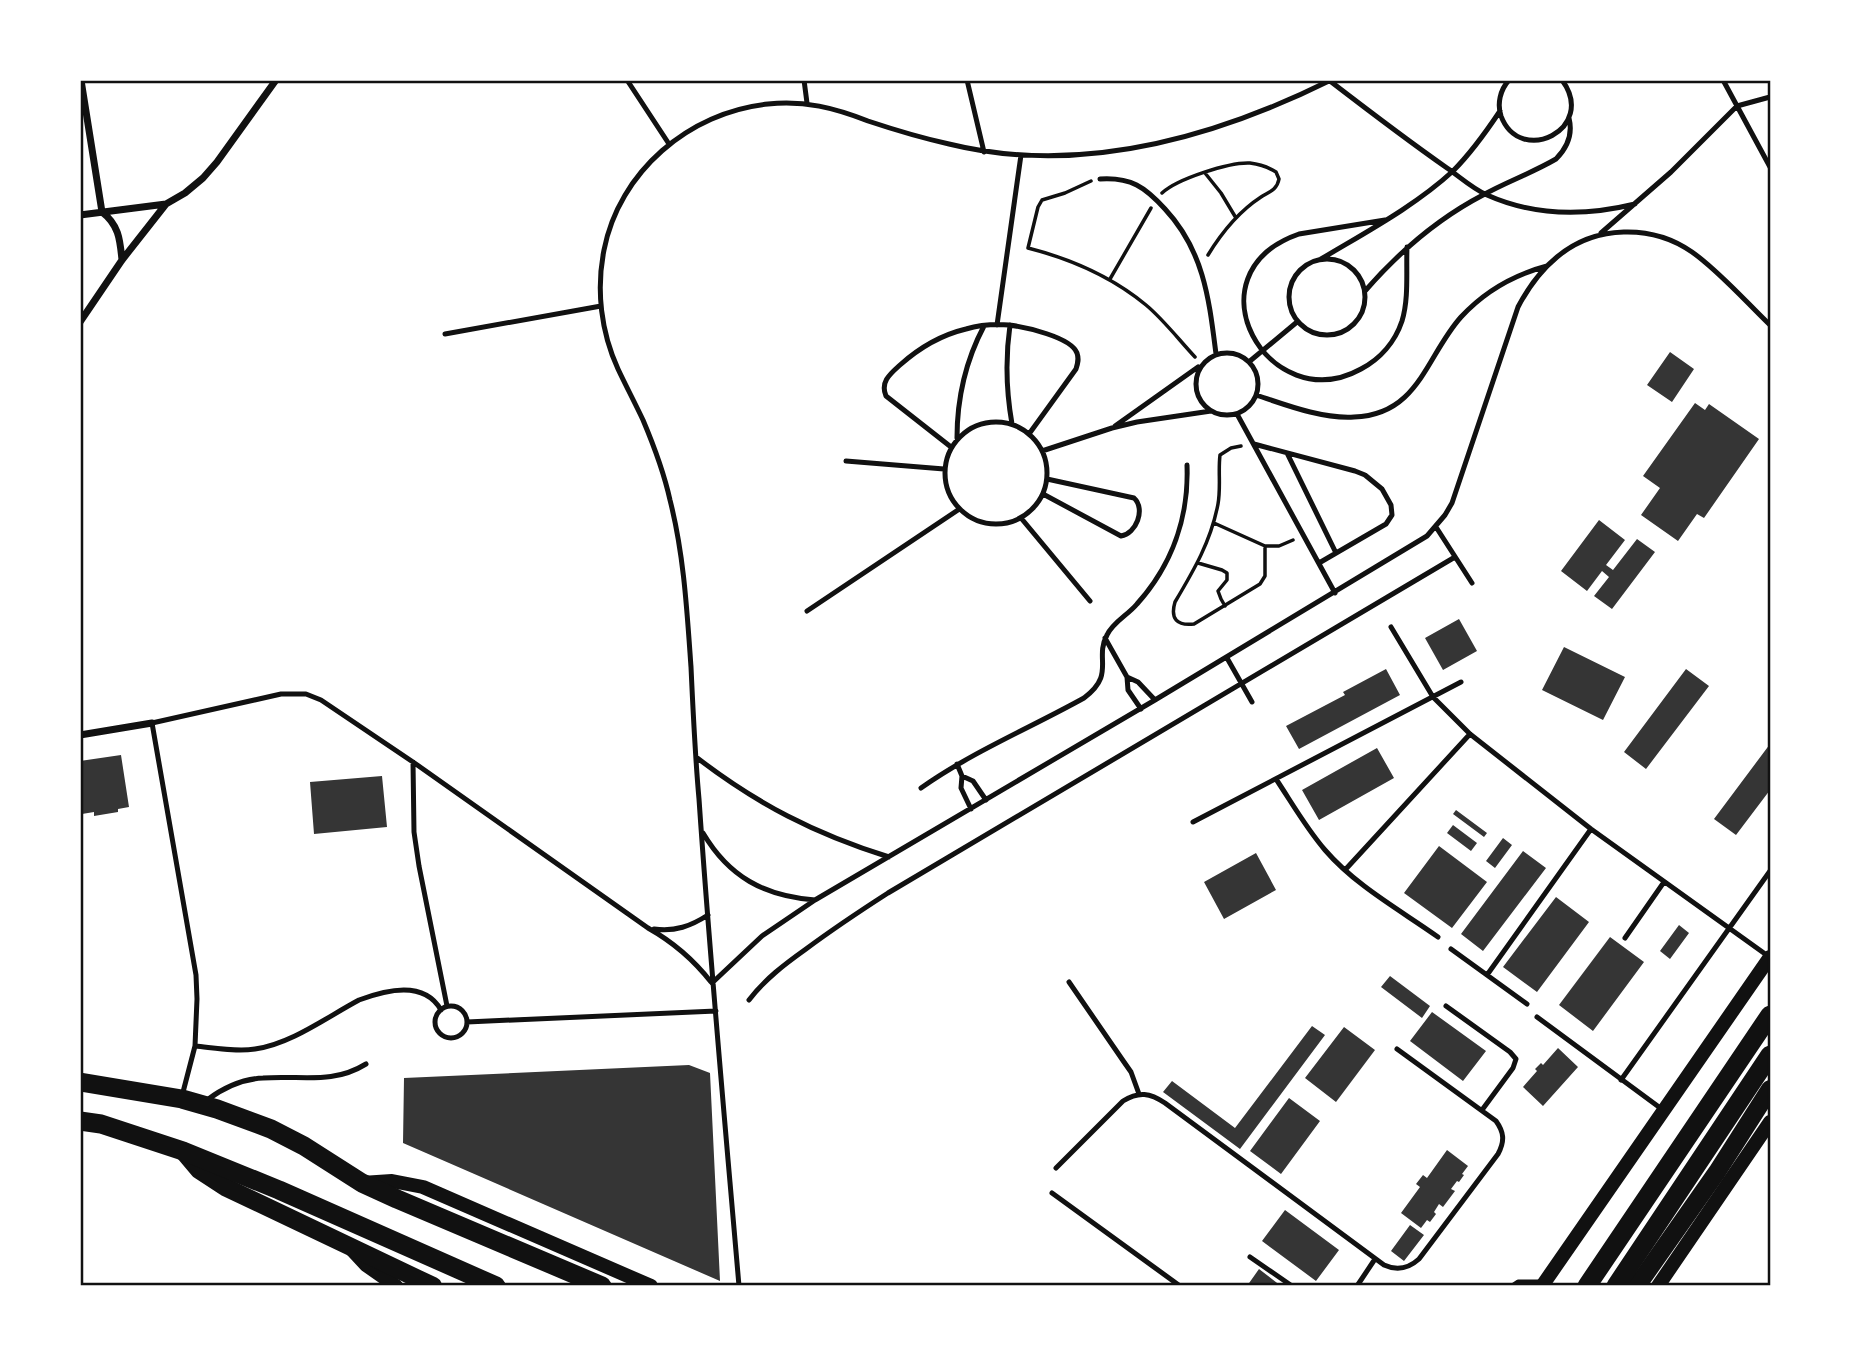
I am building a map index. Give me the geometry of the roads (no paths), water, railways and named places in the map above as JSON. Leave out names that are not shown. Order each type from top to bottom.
[{"type":"highway","points":[[1587,1286],[1770,1014]]},
{"type":"highway","points":[[1616,1286],[1770,1055]]},
{"type":"highway","points":[[80,1082],[182,1099],[271,1129],[304,1146],[362,1183],[602,1286]]},
{"type":"highway","points":[[80,1121],[101,1124],[183,1151],[279,1190],[496,1286]]},
{"type":"main road","points":[[1543,1284],[1770,957]]},
{"type":"main road","points":[[1637,1286],[1717,1172],[1770,1089]]},
{"type":"main road","points":[[1658,1286],[1770,1122]]},
{"type":"main road","points":[[183,1151],[199,1170],[225,1187],[433,1286]]},
{"type":"main road","points":[[362,1183],[392,1181],[435,1191],[651,1286]]},
{"type":"main road","points":[[347,1245],[366,1265],[396,1286]]},
{"type":"street","points":[[81,80],[102,212],[114,223],[117,230],[122,260]]},
{"type":"street","points":[[80,322],[122,260],[166,204],[203,178],[276,80]]},
{"type":"street","points":[[80,215],[166,204]]},
{"type":"street","points":[[80,735],[152,723]]},
{"type":"lane","points":[[627,80],[669,144]]},
{"type":"lane","points":[[804,80],[807,103]]},
{"type":"lane","points":[[967,80],[984,152]]},
{"type":"lane","points":[[739,1286],[712,983],[687,592],[677,526],[658,458],[610,350],[601,306],[604,246],[617,208],[639,173],[669,144],[705,122],[744,108],[765,104],[807,103],[828,107],[909,134],[984,152],[1058,155],[1111,152],[1185,137],[1262,112],[1330,80],[1397,133],[1484,194],[1523,207],[1559,212],[1597,211],[1635,204]]},
{"type":"lane","points":[[1509,80],[1502,92],[1500,111],[1502,120],[1514,134],[1532,141],[1550,138],[1558,133],[1569,118]]},
{"type":"lane","points":[[1365,290],[1407,247],[1444,218],[1484,194],[1556,159],[1569,141],[1571,125],[1571,99],[1562,80]]},
{"type":"lane","points":[[1723,80],[1770,167]]},
{"type":"lane","points":[[1598,236],[1671,172],[1737,106],[1770,97]]},
{"type":"lane","points":[[1320,259],[1340,261],[1357,272],[1365,290],[1366,301],[1359,320],[1343,332],[1324,336],[1314,334],[1297,322],[1289,304],[1291,284],[1296,275],[1311,262],[1385,220],[1426,192],[1452,171],[1478,142],[1500,111]]},
{"type":"lane","points":[[997,325],[1021,155]]},
{"type":"lane","points":[[1100,179],[1131,181],[1144,188],[1174,218],[1186,236],[1201,269],[1216,354]]},
{"type":"lane","points":[[1385,220],[1299,234],[1286,239],[1264,254],[1249,277],[1244,303],[1248,329],[1262,351],[1282,368],[1320,379],[1346,376],[1370,364],[1389,345],[1402,321],[1405,308],[1407,247]]},
{"type":"lane","points":[[712,983],[762,936],[815,900],[1417,544],[1436,527],[1452,503],[1514,315],[1526,292],[1547,266],[1571,247],[1598,236],[1621,232],[1662,237],[1677,243],[1705,262],[1770,326]]},
{"type":"lane","points":[[1256,395],[1296,408],[1342,417],[1379,413],[1402,401],[1412,392],[1450,331],[1472,305],[1515,276],[1547,266]]},
{"type":"lane","points":[[445,334],[601,306]]},
{"type":"lane","points":[[1250,361],[1297,322]]},
{"type":"lane","points":[[1010,325],[1005,370],[1012,424]]},
{"type":"lane","points":[[951,447],[886,396],[884,383],[905,360],[934,341],[966,329],[1010,325],[1054,336],[1075,349],[1079,362],[1076,369],[1028,433]]},
{"type":"lane","points":[[957,438],[961,386],[974,345],[984,326]]},
{"type":"lane","points":[[1112,428],[1216,354],[1234,353],[1250,361],[1258,377],[1252,403],[1237,414],[1211,411],[1199,398],[1196,390],[1195,381],[1202,364]]},
{"type":"lane","points":[[1042,451],[1112,428],[1161,417],[1211,411]]},
{"type":"lane","points":[[1237,414],[1335,593]]},
{"type":"lane","points":[[993,422],[1012,424],[1028,433],[1042,451],[1047,469],[1043,494],[1037,504],[1021,519],[999,525],[977,522],[958,510],[947,491],[944,469],[957,438],[983,423],[993,422]]},
{"type":"lane","points":[[1254,444],[1365,475],[1382,489],[1391,505],[1392,516],[1386,524],[1319,563]]},
{"type":"lane","points":[[1287,453],[1336,553]]},
{"type":"lane","points":[[846,461],[944,469]]},
{"type":"lane","points":[[921,788],[985,748],[1091,693],[1101,680],[1105,638],[1109,631],[1135,607],[1168,559],[1185,506],[1188,488],[1187,465]]},
{"type":"lane","points":[[1043,494],[1121,536],[1132,532],[1140,513],[1139,502],[1135,498],[1047,479]]},
{"type":"lane","points":[[807,611],[958,510]]},
{"type":"lane","points":[[1021,519],[1090,601]]},
{"type":"lane","points":[[1436,527],[1472,583]]},
{"type":"lane","points":[[749,1000],[776,971],[876,900],[1455,557]]},
{"type":"lane","points":[[1391,627],[1433,697],[1471,734],[1591,829],[1770,957]]},
{"type":"lane","points":[[1105,638],[1127,677],[1128,691],[1141,709]]},
{"type":"lane","points":[[1227,658],[1252,702]]},
{"type":"lane","points":[[1127,677],[1138,682],[1155,700]]},
{"type":"lane","points":[[1193,822],[1461,682]]},
{"type":"lane","points":[[182,1099],[195,1046],[196,975],[152,723],[281,694],[298,693],[321,701],[413,762],[670,941],[690,957],[712,983]]},
{"type":"lane","points":[[1345,870],[1471,734]]},
{"type":"lane","points":[[696,757],[740,790],[778,813],[835,839],[889,857]]},
{"type":"lane","points":[[413,762],[412,797],[417,855],[447,1006]]},
{"type":"lane","points":[[957,764],[962,776],[961,788],[971,809]]},
{"type":"lane","points":[[962,776],[973,780],[986,800]]},
{"type":"lane","points":[[1276,779],[1326,852],[1345,870],[1438,937]]},
{"type":"lane","points":[[1487,975],[1591,829]]},
{"type":"lane","points":[[701,831],[724,863],[757,887],[795,899],[815,900]]},
{"type":"lane","points":[[1621,1080],[1770,871]]},
{"type":"lane","points":[[1625,938],[1664,882]]},
{"type":"lane","points":[[648,928],[679,929],[708,915]]},
{"type":"lane","points":[[1451,949],[1527,1004]]},
{"type":"lane","points":[[1069,982],[1124,1062],[1139,1094]]},
{"type":"lane","points":[[195,1046],[240,1050],[267,1047],[283,1042],[359,1000],[398,990],[426,993],[440,1010]]},
{"type":"lane","points":[[447,1006],[454,1006],[466,1015],[466,1029],[454,1038],[441,1035],[434,1023],[440,1010],[447,1006]]},
{"type":"lane","points":[[1446,1006],[1516,1059],[1513,1068],[1482,1110]]},
{"type":"lane","points":[[467,1022],[716,1011]]},
{"type":"lane","points":[[1536,1017],[1663,1110]]},
{"type":"lane","points":[[1056,1168],[1123,1101],[1139,1094],[1154,1096],[1375,1259],[1391,1268],[1406,1268],[1419,1259],[1498,1154],[1504,1137],[1496,1121],[1397,1049]]},
{"type":"lane","points":[[201,1104],[225,1089],[250,1080],[329,1078],[366,1064]]},
{"type":"lane","points":[[1052,1193],[1180,1286]]},
{"type":"lane","points":[[1250,1257],[1292,1286]]},
{"type":"lane","points":[[1356,1286],[1375,1259]]},
{"type":"lane","points":[[1512,1286],[1518,1282],[1543,1284]]}]
